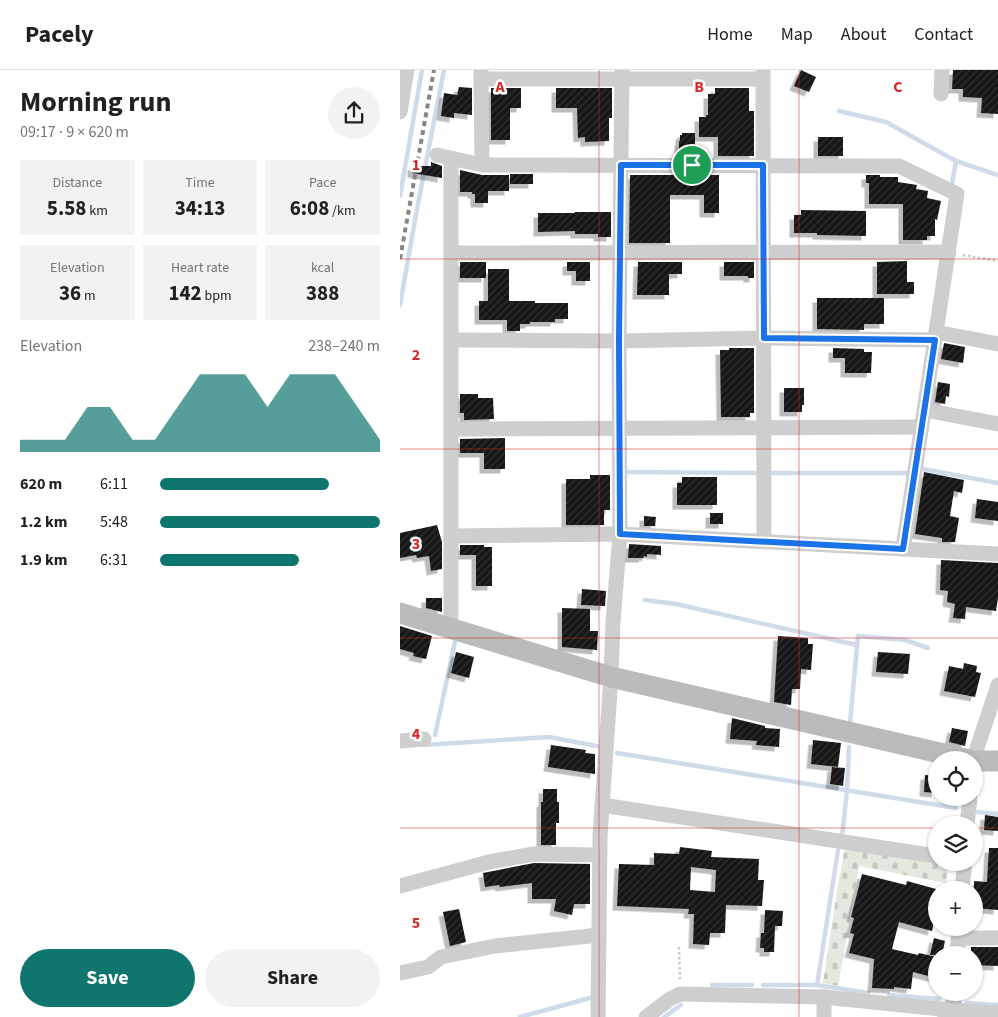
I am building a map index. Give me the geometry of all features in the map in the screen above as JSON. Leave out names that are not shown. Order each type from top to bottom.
[{"type":"street","points":[[400,112],[407,70]]},
{"type":"street","points":[[941,94],[942,70]]},
{"type":"street","points":[[598,1017],[600,836],[620,534],[619,341],[622,74]]},
{"type":"street","points":[[482,165],[481,75],[763,74],[764,540]]},
{"type":"street","points":[[451,628],[451,253],[444,156],[482,165],[899,166],[957,194],[903,549]]},
{"type":"street","points":[[451,253],[949,252]]},
{"type":"street","points":[[451,340],[619,341],[936,336],[998,344]]},
{"type":"street","points":[[925,410],[998,424]]},
{"type":"street","points":[[451,429],[922,427]]},
{"type":"street","points":[[451,536],[620,534],[764,540],[998,554]]},
{"type":"street","points":[[400,613],[611,677],[933,751]]},
{"type":"street","points":[[975,751],[998,684]]},
{"type":"street","points":[[400,741],[424,738]]},
{"type":"street","points":[[983,760],[998,761]]},
{"type":"street","points":[[602,804],[928,855]]},
{"type":"street","points":[[400,886],[489,862],[533,854],[600,855]]},
{"type":"street","points":[[400,973],[428,966],[441,957],[495,946],[599,935]]},
{"type":"street","points":[[982,936],[998,938]]},
{"type":"street","points":[[646,1017],[680,994],[824,998],[948,1013],[998,1013]]},
{"type":"street","points":[[824,998],[824,1017]]},
{"type":"street","points":[[948,1013],[954,1001]]},
{"type":"path","points":[[949,252],[998,261]]},
{"type":"path","points":[[679,947],[680,994]]},
{"type":"green space","points":[[845,847],[928,861],[928,871],[947,871],[946,881],[936,881],[859,866],[838,986],[823,983]]},
{"type":"building","points":[[801,70],[816,77],[809,92],[794,86]]},
{"type":"building","points":[[953,70],[998,70],[998,114],[981,113],[982,98],[963,97],[963,89],[952,89]]},
{"type":"building","points":[[459,87],[472,88],[472,115],[454,113],[454,118],[441,116],[444,93],[457,95]]},
{"type":"building","points":[[491,88],[521,88],[521,108],[510,108],[510,140],[491,140]]},
{"type":"building","points":[[556,88],[612,88],[612,118],[609,118],[609,141],[585,142],[585,137],[578,138],[577,108],[556,108]]},
{"type":"building","points":[[715,88],[749,88],[749,111],[754,111],[754,156],[718,156],[718,137],[699,137],[699,117],[706,117],[708,115],[708,94],[715,94]]},
{"type":"building","points":[[682,133],[695,133],[695,156],[679,156],[679,141]]},
{"type":"building","points":[[818,137],[843,137],[843,156],[818,156]]},
{"type":"building","points":[[431,162],[442,166],[442,178],[412,173],[412,166],[431,166]]},
{"type":"building","points":[[460,170],[482,175],[509,175],[509,191],[488,191],[488,203],[475,203],[475,194],[472,194],[472,192],[460,192]]},
{"type":"building","points":[[510,174],[533,174],[533,184],[510,184]]},
{"type":"building","points":[[630,175],[719,175],[719,213],[704,213],[704,195],[670,195],[670,243],[629,243]]},
{"type":"building","points":[[866,175],[898,177],[898,182],[917,185],[916,189],[928,191],[927,198],[941,201],[937,220],[935,219],[935,236],[927,236],[927,240],[903,240],[903,204],[869,204],[869,183],[866,183]]},
{"type":"building","points":[[801,210],[866,211],[866,236],[794,233],[794,215],[801,215]]},
{"type":"building","points":[[611,212],[611,237],[598,237],[598,234],[575,234],[575,231],[538,232],[538,213]]},
{"type":"building","points":[[907,261],[907,282],[914,282],[914,294],[877,294],[877,262]]},
{"type":"building","points":[[460,262],[486,262],[486,278],[460,278]]},
{"type":"building","points":[[567,262],[590,262],[590,281],[576,281],[576,271],[567,271]]},
{"type":"building","points":[[638,262],[682,262],[682,274],[669,274],[669,295],[637,295]]},
{"type":"building","points":[[724,262],[754,262],[754,278],[748,278],[748,276],[724,276]]},
{"type":"building","points":[[488,269],[509,269],[509,301],[568,303],[568,319],[555,319],[555,322],[520,324],[520,331],[507,331],[507,320],[479,320],[479,301],[488,301]]},
{"type":"building","points":[[817,298],[884,298],[884,324],[864,324],[864,330],[817,329]]},
{"type":"building","points":[[944,343],[965,347],[963,363],[941,359]]},
{"type":"building","points":[[729,348],[754,348],[754,413],[750,413],[750,417],[721,417],[720,350],[729,350]]},
{"type":"building","points":[[833,348],[864,349],[864,352],[872,352],[871,373],[845,373],[845,358],[833,358]]},
{"type":"building","points":[[938,382],[950,384],[949,397],[946,396],[945,404],[935,402]]},
{"type":"building","points":[[784,388],[804,388],[802,412],[784,412]]},
{"type":"building","points":[[460,394],[478,394],[478,398],[493,398],[494,419],[464,420],[464,413],[460,413]]},
{"type":"building","points":[[505,438],[505,469],[484,469],[484,453],[460,453],[460,439]]},
{"type":"building","points":[[924,472],[964,480],[962,493],[954,491],[950,516],[959,518],[955,542],[942,542],[942,538],[915,534]]},
{"type":"building","points":[[590,475],[610,475],[610,510],[604,510],[604,525],[566,525],[566,479],[590,479]]},
{"type":"building","points":[[682,477],[717,477],[717,505],[677,505],[677,483],[682,483]]},
{"type":"building","points":[[977,499],[998,502],[998,521],[975,518]]},
{"type":"building","points":[[710,513],[723,513],[723,524],[710,524]]},
{"type":"building","points":[[644,516],[656,517],[655,526],[644,526]]},
{"type":"building","points":[[437,525],[442,542],[442,569],[431,571],[429,556],[417,558],[416,555],[400,558],[400,533]]},
{"type":"building","points":[[629,544],[661,546],[661,555],[647,554],[647,557],[644,556],[643,558],[628,558]]},
{"type":"building","points":[[460,545],[492,547],[492,586],[476,586],[476,555],[460,555]]},
{"type":"building","points":[[941,560],[998,563],[996,611],[966,607],[965,619],[953,618],[955,604],[947,602],[948,591],[940,590]]},
{"type":"building","points":[[582,589],[606,591],[605,606],[581,605]]},
{"type":"building","points":[[426,598],[442,598],[442,612],[426,608]]},
{"type":"building","points":[[562,608],[590,609],[590,631],[598,631],[597,650],[562,647]]},
{"type":"building","points":[[400,626],[432,636],[426,659],[413,656],[414,653],[400,649]]},
{"type":"building","points":[[778,636],[808,638],[808,644],[813,644],[811,670],[801,669],[800,689],[792,689],[791,705],[774,702]]},
{"type":"building","points":[[456,652],[474,657],[469,678],[451,673]]},
{"type":"building","points":[[878,652],[910,654],[908,674],[876,672]]},
{"type":"building","points":[[964,663],[977,666],[976,672],[981,673],[975,697],[944,691],[949,666],[963,669]]},
{"type":"building","points":[[732,718],[765,726],[765,728],[780,729],[779,747],[756,745],[757,741],[730,739]]},
{"type":"building","points":[[952,728],[968,731],[965,746],[949,742]]},
{"type":"building","points":[[813,740],[841,743],[838,767],[811,764]]},
{"type":"building","points":[[551,745],[586,750],[585,753],[595,754],[595,774],[548,767]]},
{"type":"building","points":[[832,767],[845,768],[843,786],[830,784]]},
{"type":"building","points":[[925,775],[928,775],[928,792],[924,792]]},
{"type":"building","points":[[543,789],[557,789],[559,823],[556,823],[556,845],[541,845],[541,802],[543,802]]},
{"type":"building","points":[[985,815],[998,817],[998,831],[984,830]]},
{"type":"building","points":[[680,847],[712,851],[711,857],[759,859],[758,880],[764,880],[762,906],[726,905],[725,933],[710,933],[709,945],[693,944],[694,914],[688,914],[689,909],[617,906],[619,864],[654,865],[654,853],[679,854]],"holes":[[[691,867],[716,870],[715,892],[690,890]]]},
{"type":"building","points":[[989,848],[998,848],[998,910],[983,909],[983,882],[987,882]]},
{"type":"building","points":[[534,863],[590,864],[590,904],[574,904],[572,915],[554,911],[556,899],[532,899],[532,883],[485,887],[483,873]]},
{"type":"building","points":[[862,874],[906,885],[907,881],[928,887],[928,930],[899,922],[892,949],[918,955],[919,953],[928,955],[928,976],[913,972],[911,989],[894,987],[894,989],[872,988],[874,959],[849,953],[854,934],[850,933],[854,918],[851,917]]},
{"type":"building","points":[[459,909],[466,942],[450,946],[443,912]]},
{"type":"building","points":[[765,910],[783,911],[782,926],[775,926],[774,952],[764,952],[764,948],[760,948],[761,933],[764,933]]},
{"type":"building","points":[[934,938],[945,941],[944,946],[932,946]]},
{"type":"building","points":[[983,947],[998,947],[998,966],[983,965]]},
{"type":"waterway","points":[[400,196],[422,70]]},
{"type":"waterway","points":[[400,305],[444,70]]},
{"type":"waterway","points":[[839,111],[886,122],[956,161],[998,175]]},
{"type":"waterway","points":[[952,184],[956,161]]},
{"type":"waterway","points":[[923,469],[998,483]]},
{"type":"waterway","points":[[768,473],[909,473],[909,471]]},
{"type":"waterway","points":[[628,472],[757,473]]},
{"type":"waterway","points":[[645,600],[676,604],[857,645]]},
{"type":"waterway","points":[[850,723],[858,636],[905,640],[928,648]]},
{"type":"waterway","points":[[435,735],[455,642]]},
{"type":"waterway","points":[[424,745],[549,737],[602,747]]},
{"type":"waterway","points":[[842,837],[849,747]]},
{"type":"waterway","points":[[617,753],[956,808]]},
{"type":"waterway","points":[[978,812],[998,814]]},
{"type":"waterway","points":[[838,850],[817,985],[868,993]]},
{"type":"waterway","points":[[712,985],[752,985]]},
{"type":"waterway","points":[[763,985],[817,985]]},
{"type":"waterway","points":[[889,995],[928,998]]},
{"type":"waterway","points":[[520,1017],[590,998]]},
{"type":"waterway","points":[[967,1003],[998,1005]]},
{"type":"waterway","points":[[664,1017],[681,1005]]},
{"type":"railway","points":[[400,259],[434,70]]},
{"type":"route","points":[[621,165],[692,165],[763,165],[764,338],[935,340],[903,549],[764,540],[620,534],[619,341],[621,165]]}]
